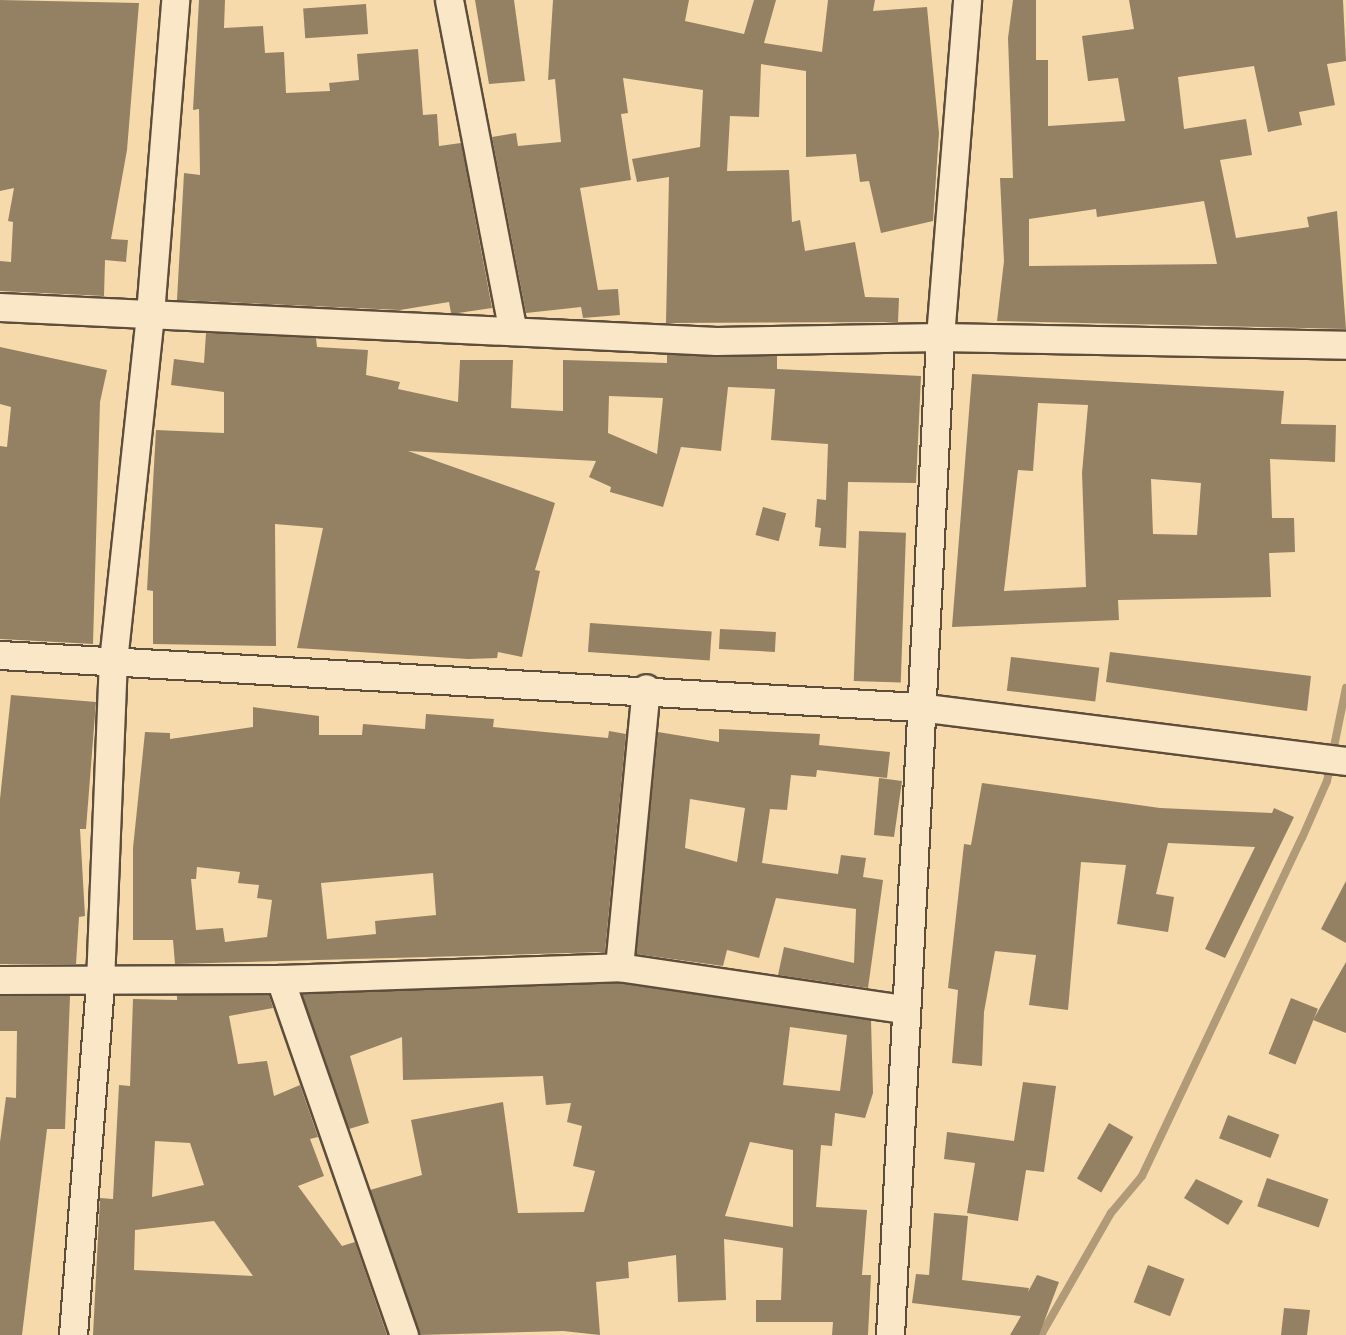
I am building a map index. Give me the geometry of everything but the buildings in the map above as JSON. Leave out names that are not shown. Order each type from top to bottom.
[{"type":"street","points":[[73,1335],[100,982],[113,660],[150,314],[175,0]]},
{"type":"street","points":[[449,0],[513,331]]},
{"type":"street","points":[[890,1335],[919,707],[940,338],[966,0]]},
{"type":"street","points":[[0,308],[716,341],[940,338],[1346,345]]},
{"type":"street","points":[[0,655],[646,688],[919,707],[1346,761]]},
{"type":"street","points":[[620,967],[646,688]]},
{"type":"street","points":[[0,980],[100,982],[280,979],[620,967],[904,1009]]},
{"type":"street","points":[[280,979],[404,1335]]},
{"type":"waterway","points":[[1041,1335],[1111,1213],[1142,1176],[1302,838],[1327,781],[1346,688]]}]
